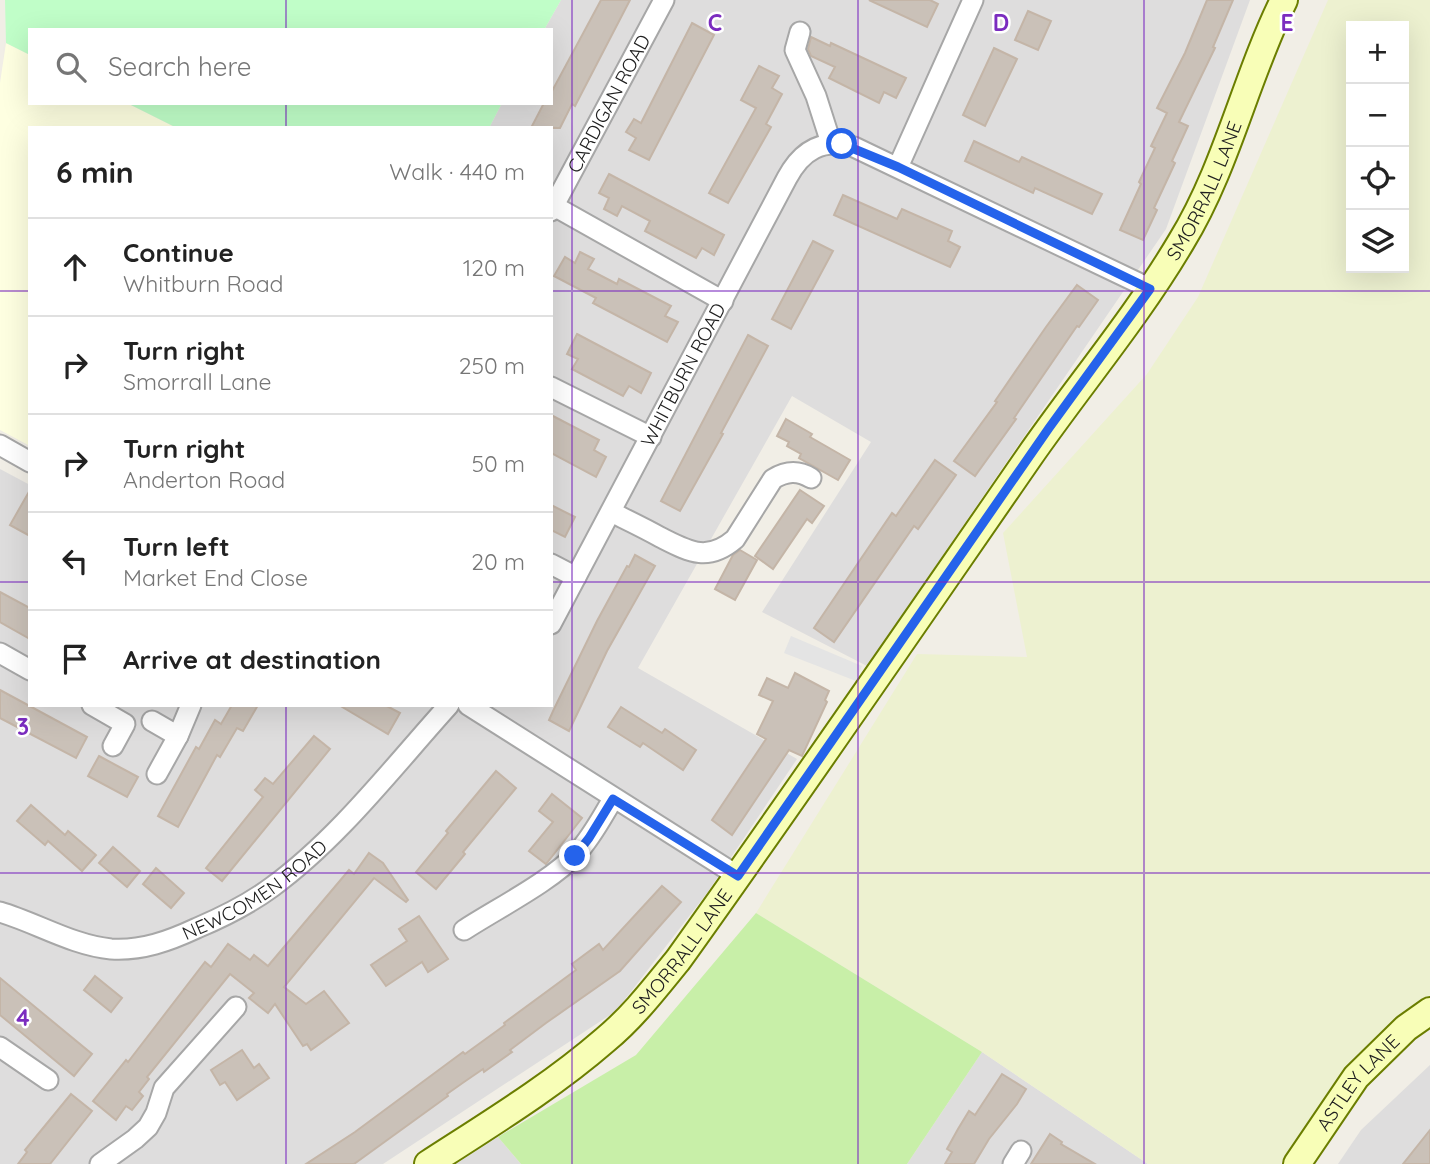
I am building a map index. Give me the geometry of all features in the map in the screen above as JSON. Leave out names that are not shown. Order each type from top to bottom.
[{"type":"street","name":"CARDIGAN ROAD","points":[[664,0],[553,208],[723,301]]},
{"type":"street","points":[[898,167],[973,0]]},
{"type":"street","name":"SMORRALL LANE","points":[[428,1164],[533,1094],[605,1040],[644,1002],[669,971],[1182,242],[1211,187],[1269,31],[1284,0]]},
{"type":"street","points":[[800,32],[795,50],[816,96],[831,143],[854,147],[898,167],[1150,289]]},
{"type":"street","name":"WHITBURN ROAD","points":[[553,620],[793,166],[808,152],[831,143]]},
{"type":"street","points":[[553,388],[650,437]]},
{"type":"street","points":[[2,450],[28,460]]},
{"type":"street","points":[[611,512],[688,551],[708,553],[727,546],[735,539],[773,479],[796,472],[811,478]]},
{"type":"street","points":[[553,565],[576,577]]},
{"type":"street","points":[[0,653],[28,669]]},
{"type":"street","points":[[95,707],[125,724],[113,746]]},
{"type":"street","points":[[157,774],[190,707]]},
{"type":"street","name":"NEWCOMEN ROAD","points":[[2,915],[77,941],[113,949],[158,944],[205,925],[245,905],[295,869],[366,798],[447,707]]},
{"type":"street","points":[[471,707],[738,876]]},
{"type":"street","points":[[498,723],[507,707]]},
{"type":"street","points":[[152,721],[178,736]]},
{"type":"street","points":[[464,930],[552,874],[575,856],[613,799]]},
{"type":"street","points":[[100,1164],[148,1127],[164,1088],[236,1007]]},
{"type":"street","name":"ASTLEY LANE","points":[[1297,1164],[1356,1077],[1406,1028],[1430,1011]]},
{"type":"street","points":[[0,1047],[48,1080]]},
{"type":"shaded area","points":[[561,0],[1250,0],[1166,229],[867,666],[762,612],[871,442],[792,396],[638,668],[797,759],[707,893],[616,1011],[383,1164],[0,1164],[0,469],[28,484],[28,707],[553,707],[553,126],[490,126],[501,105],[553,105],[553,28],[545,28]]},
{"type":"shaded area","points":[[1328,0],[1430,0],[1430,999],[1353,1058],[1280,1164],[1148,1164],[982,1052],[756,913],[917,654],[1027,657],[1003,533],[1147,374],[1198,297]]},
{"type":"shaded area","points":[[6,43],[28,54],[28,105],[131,105],[173,126],[28,126],[28,445],[0,430],[0,83]]},
{"type":"shaded area","points":[[791,636],[862,666],[856,681],[784,653]]},
{"type":"shaded area","points":[[982,1052],[1148,1164],[907,1164]]},
{"type":"shaded area","points":[[1430,1065],[1430,1164],[1338,1164],[1361,1130]]},
{"type":"shaded area","points":[[498,1137],[521,1164],[456,1164]]},
{"type":"green space","points":[[5,0],[561,0],[545,28],[28,28],[28,54],[6,43]]},
{"type":"green space","points":[[131,105],[501,105],[490,126],[173,126]]},
{"type":"green space","points":[[756,913],[982,1052],[907,1164],[521,1164],[498,1137],[636,1055]]},
{"type":"building","points":[[601,0],[630,0],[575,106],[572,104],[560,128],[532,126],[543,105],[553,105],[553,89]]},
{"type":"building","points":[[869,0],[930,0],[938,4],[927,27]]},
{"type":"building","points":[[1207,0],[1233,0],[1213,47],[1215,48],[1179,122],[1188,126],[1143,240],[1120,230],[1155,148],[1151,146],[1167,113],[1157,108],[1185,53]]},
{"type":"building","points":[[1028,11],[1051,21],[1038,50],[1015,40]]},
{"type":"building","points":[[692,23],[714,35],[649,160],[629,150],[636,138],[626,132],[634,119],[641,123]]},
{"type":"building","points":[[811,37],[830,46],[831,43],[906,78],[896,98],[884,92],[879,103],[829,78],[835,67],[811,56],[808,49]]},
{"type":"building","points":[[994,48],[1017,59],[985,126],[963,115]]},
{"type":"building","points":[[759,66],[779,76],[772,88],[782,94],[766,124],[771,127],[728,203],[709,193],[756,108],[741,100]]},
{"type":"building","points":[[974,141],[1019,162],[1022,157],[1102,194],[1092,214],[1035,188],[1033,193],[965,161]]},
{"type":"building","points":[[609,174],[724,235],[714,255],[702,248],[696,258],[645,231],[650,221],[622,206],[617,216],[604,209],[609,198],[599,193]]},
{"type":"building","points":[[843,195],[897,219],[902,209],[952,231],[948,241],[960,247],[950,267],[834,215]]},
{"type":"building","points":[[813,241],[833,251],[791,329],[772,319]]},
{"type":"building","points":[[580,252],[594,259],[588,269],[617,284],[619,279],[671,306],[665,316],[678,322],[667,342],[593,303],[596,298],[554,276],[565,257],[575,263]]},
{"type":"building","points":[[1077,285],[1098,300],[1079,327],[1077,326],[975,476],[954,461]]},
{"type":"building","points":[[577,334],[651,373],[641,393],[629,386],[623,396],[572,369],[578,359],[567,354]]},
{"type":"building","points":[[748,335],[768,346],[680,511],[661,501]]},
{"type":"building","points":[[553,416],[599,440],[594,450],[606,457],[596,477],[553,454]]},
{"type":"building","points":[[786,419],[812,434],[810,437],[850,460],[838,480],[799,458],[801,454],[787,446],[789,442],[777,436]]},
{"type":"building","points":[[935,460],[956,475],[918,529],[914,526],[834,642],[814,628],[892,513],[896,516]]},
{"type":"building","points":[[800,490],[824,506],[812,523],[807,519],[773,569],[755,556]]},
{"type":"building","points":[[28,494],[28,535],[10,525]]},
{"type":"building","points":[[553,506],[575,517],[565,537],[553,531]]},
{"type":"building","points":[[740,550],[757,560],[735,600],[715,589],[733,555]]},
{"type":"building","points":[[635,555],[655,566],[607,651],[569,731],[549,720],[597,621]]},
{"type":"building","points":[[0,592],[28,607],[28,638],[0,622]]},
{"type":"building","points":[[795,673],[829,691],[825,700],[827,702],[802,756],[789,750],[732,835],[712,820],[766,739],[757,734],[773,701],[759,695],[767,678],[788,688]]},
{"type":"building","points":[[0,690],[87,737],[76,758],[0,718]]},
{"type":"building","points":[[231,707],[257,707],[243,731],[237,728],[220,757],[217,755],[178,827],[158,816],[196,747],[199,749],[215,720],[221,724]]},
{"type":"building","points":[[342,707],[389,707],[400,713],[388,734]]},
{"type":"building","points":[[621,707],[662,733],[665,729],[696,750],[683,770],[643,743],[640,747],[608,727]]},
{"type":"building","points":[[314,736],[330,749],[222,881],[206,868],[263,797],[255,790],[265,778],[273,784]]},
{"type":"building","points":[[99,756],[138,777],[127,797],[88,776]]},
{"type":"building","points":[[496,771],[516,788],[436,889],[416,872]]},
{"type":"building","points":[[552,794],[582,818],[546,864],[529,851],[553,822],[539,811]]},
{"type":"building","points":[[31,805],[65,835],[68,831],[96,855],[82,871],[48,841],[45,845],[17,821]]},
{"type":"building","points":[[113,847],[140,871],[127,887],[99,863]]},
{"type":"building","points":[[369,853],[383,863],[408,900],[406,902],[374,878],[284,987],[306,1004],[324,991],[349,1023],[311,1050],[307,1044],[303,1046],[275,1004],[268,1013],[249,998],[254,993],[230,974],[147,1077],[149,1079],[139,1092],[143,1096],[132,1110],[126,1106],[116,1120],[93,1101],[126,1060],[128,1062],[205,962],[211,967],[228,944],[250,960],[254,955],[268,966],[349,870],[354,874]]},
{"type":"building","points":[[156,868],[184,893],[171,908],[143,884]]},
{"type":"building","points":[[662,886],[681,902],[620,971],[510,1050],[512,1052],[447,1094],[448,1096],[354,1164],[306,1164],[505,1025],[504,1023],[576,970],[572,964],[599,944],[603,950]]},
{"type":"building","points":[[419,916],[448,959],[428,972],[422,962],[386,986],[371,965],[407,941],[399,929]]},
{"type":"building","points":[[95,976],[122,998],[111,1012],[84,990]]},
{"type":"building","points":[[0,978],[92,1054],[74,1076],[0,1015]]},
{"type":"building","points":[[242,1050],[254,1068],[259,1064],[269,1078],[237,1100],[225,1082],[220,1085],[211,1070]]},
{"type":"building","points":[[1002,1074],[1026,1089],[1017,1104],[989,1139],[974,1164],[945,1164],[952,1152],[947,1149],[969,1111],[975,1115]]},
{"type":"building","points":[[71,1094],[92,1111],[50,1164],[18,1164],[27,1152],[25,1150]]},
{"type":"building","points":[[1430,1130],[1430,1164],[1403,1164]]},
{"type":"building","points":[[1050,1134],[1062,1142],[1061,1144],[1095,1164],[1031,1164]]},
{"type":"route","points":[[575,856],[613,799],[738,876],[1049,428],[1150,289],[898,167],[842,144]]}]
